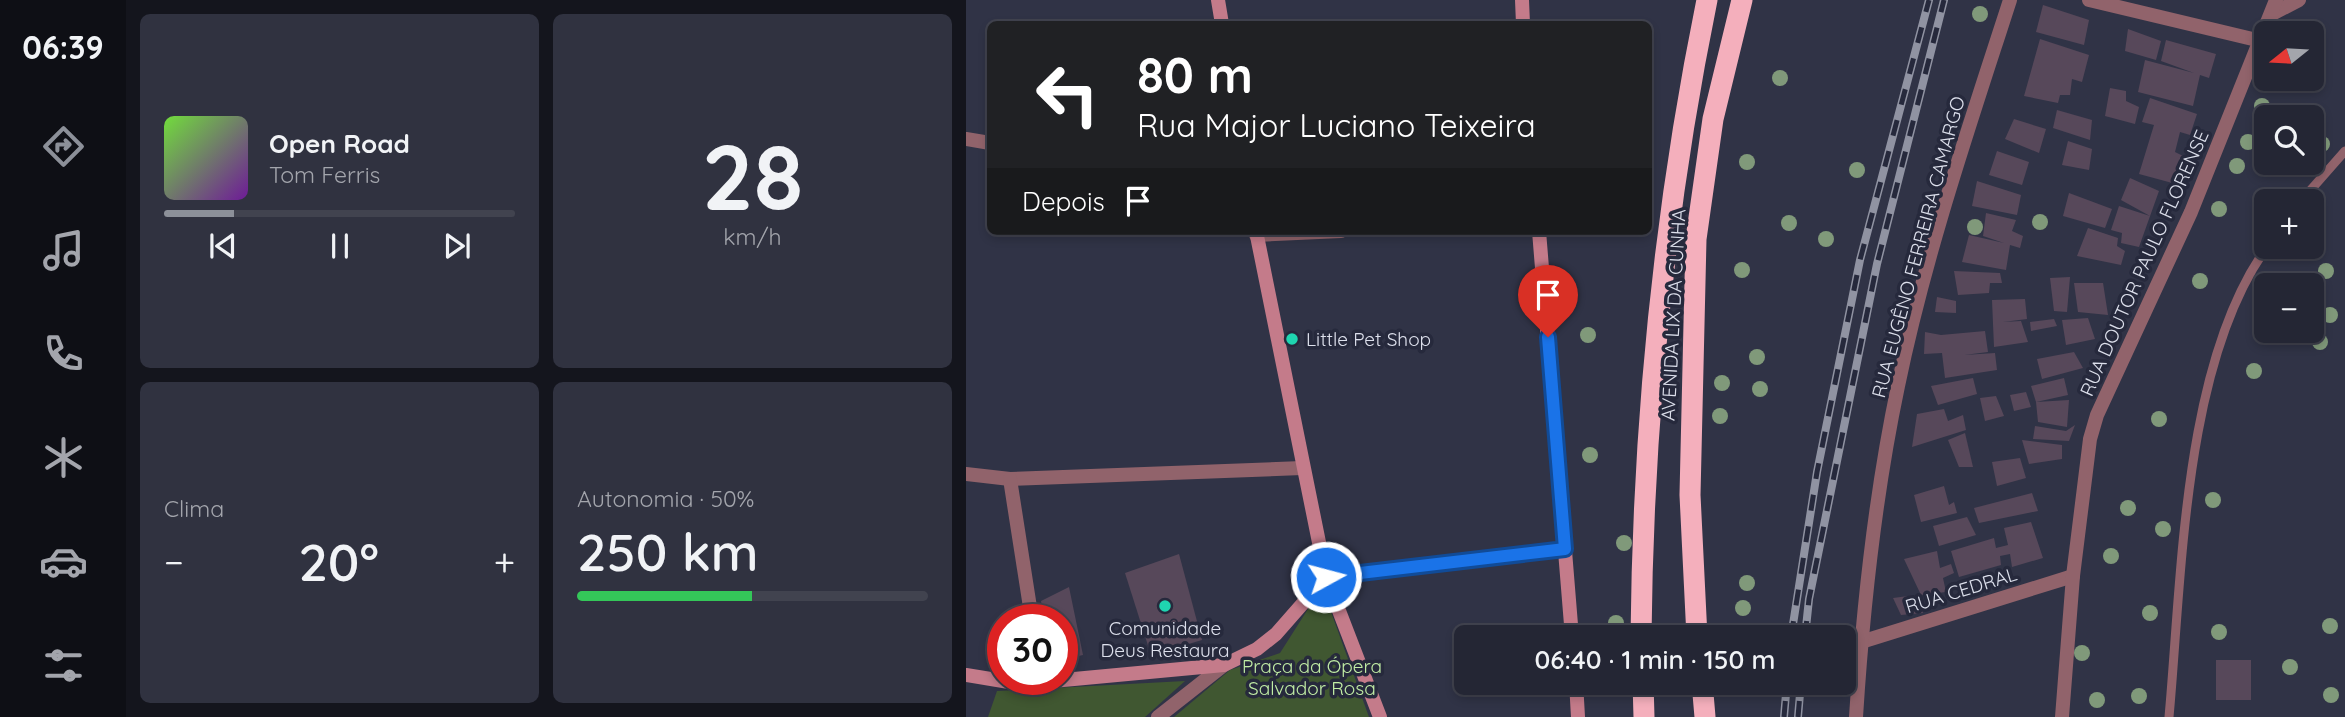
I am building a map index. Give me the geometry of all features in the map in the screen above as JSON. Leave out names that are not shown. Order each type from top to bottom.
[{"type":"highway","name":"AVENIDA LIX DA CUNHA","points":[[1641,625],[1647,438],[1656,329],[1677,154],[1707,0]]},
{"type":"highway","name":"AVENIDA LIX DA CUNHA","points":[[1697,625],[1690,495],[1696,239],[1713,119],[1742,0]]},
{"type":"highway","points":[[1643,695],[1644,717]]},
{"type":"highway","points":[[1703,695],[1705,717]]},
{"type":"main road","points":[[1218,0],[1222,21]]},
{"type":"main road","points":[[1522,0],[1524,21]]},
{"type":"main road","points":[[1256,235],[1326,577],[1380,717]]},
{"type":"main road","points":[[1539,235],[1571,625]]},
{"type":"main road","points":[[1078,678],[1224,665],[1256,649],[1276,634],[1326,577]]},
{"type":"main road","points":[[966,675],[987,678]]},
{"type":"main road","points":[[1577,695],[1578,717]]},
{"type":"street","name":"RUA EUGÊNO FERREIRA CAMARGO","points":[[1856,717],[1861,642],[1886,446],[1898,384],[1932,253],[2010,0]]},
{"type":"street","points":[[2089,0],[2135,6],[2254,39]]},
{"type":"street","points":[[2274,7],[2299,0]]},
{"type":"street","name":"RUA DOUTOR PAULO FLORENSE","points":[[2062,717],[2073,576],[2090,439],[2096,415],[2191,212],[2254,58]]},
{"type":"street","points":[[966,139],[987,142]]},
{"type":"street","points":[[966,474],[1010,479],[1302,468]]},
{"type":"street","points":[[1010,479],[1030,604]]},
{"type":"street","points":[[1326,577],[1565,549]]},
{"type":"street","name":"RUA CEDRAL","points":[[1861,642],[2073,576]]},
{"type":"street","points":[[1158,717],[1224,665]]},
{"type":"lane","points":[[2312,189],[2345,151]]},
{"type":"lane","points":[[2169,717],[2199,423],[2231,313],[2258,259]]},
{"type":"green space","name":"Praça da Ópera Salvador Rosa","points":[[1322,587],[1369,717],[1174,717],[1230,670],[1280,653]]},
{"type":"green space","points":[[1185,681],[1145,717],[988,717],[996,695],[1078,695],[1078,687]]},
{"type":"building","points":[[2043,5],[2089,20],[2084,45],[2036,32]]},
{"type":"building","points":[[2128,29],[2161,41],[2156,60],[2125,51]]},
{"type":"building","points":[[2040,39],[2089,55],[2082,82],[2072,79],[2070,95],[2060,95],[2058,103],[2024,96]]},
{"type":"building","points":[[2166,40],[2216,54],[2209,78],[2200,75],[2193,106],[2138,92],[2145,60],[2194,73],[2161,61]]},
{"type":"building","points":[[2110,88],[2126,91],[2126,101],[2139,107],[2135,124],[2105,116]]},
{"type":"building","points":[[2150,98],[2197,114],[2190,135],[2180,132],[2175,152],[2183,156],[2176,184],[2139,174],[2154,125],[2142,122]]},
{"type":"building","points":[[2057,110],[2092,120],[2090,140],[2053,128]]},
{"type":"building","points":[[2014,119],[2046,129],[2039,153],[2005,139]]},
{"type":"building","points":[[2068,141],[2092,149],[2089,170],[2062,165]]},
{"type":"building","points":[[1997,151],[2029,162],[2022,185],[1989,175]]},
{"type":"building","points":[[2130,178],[2159,191],[2139,247],[2121,243],[2122,233],[2111,230],[2119,206],[2150,216],[2121,200]]},
{"type":"building","points":[[1977,181],[2021,195],[2017,215],[1972,206]]},
{"type":"building","points":[[2069,193],[2112,209],[2105,228],[2063,216]]},
{"type":"building","points":[[1986,213],[2016,220],[2012,231],[2023,236],[2020,248],[2010,245],[2006,270],[1962,262],[1969,235],[2004,243],[1983,236]]},
{"type":"building","points":[[2088,228],[2118,238],[2117,246],[2125,251],[2121,265],[2077,256]]},
{"type":"building","points":[[1954,271],[2000,273],[2002,283],[1990,283],[1989,293],[1958,295]]},
{"type":"building","points":[[2070,277],[2067,312],[2054,311],[2050,278]]},
{"type":"building","points":[[2074,283],[2103,283],[2108,315],[2078,312]]},
{"type":"building","points":[[1937,297],[1956,301],[1956,313],[1935,312]]},
{"type":"building","points":[[2025,299],[2027,319],[2003,322],[2021,321],[2028,342],[1994,347],[1992,300]]},
{"type":"building","points":[[2088,318],[2095,339],[2066,345],[2062,320]]},
{"type":"building","points":[[2054,319],[2057,326],[2031,331],[2030,322]]},
{"type":"building","points":[[1985,331],[1988,352],[1964,355],[1995,353],[1997,370],[1945,378],[1942,353],[1924,354],[1925,332],[1941,335]]},
{"type":"building","points":[[2074,352],[2083,368],[2042,379],[2037,359]]},
{"type":"building","points":[[1973,378],[1977,394],[1938,405],[1931,386]]},
{"type":"building","points":[[2064,378],[2068,395],[2036,402],[2031,386]]},
{"type":"building","points":[[2026,392],[2031,407],[2014,411],[2010,395]]},
{"type":"building","points":[[1996,396],[2004,416],[1985,421],[1980,398]]},
{"type":"building","points":[[2069,400],[2067,427],[2038,422],[2036,402]]},
{"type":"building","points":[[1944,409],[1948,421],[1963,415],[1966,430],[1912,447],[1917,414]]},
{"type":"building","points":[[2075,425],[2069,441],[2033,439],[2035,426],[2066,431]]},
{"type":"building","points":[[1965,433],[1973,467],[1959,467],[1948,440]]},
{"type":"building","points":[[2022,440],[2062,445],[2062,459],[2029,464]]},
{"type":"building","points":[[2020,458],[2026,478],[1997,486],[1992,462]]},
{"type":"building","points":[[1944,486],[1949,505],[1954,502],[1957,513],[1921,522],[1914,495]]},
{"type":"building","points":[[2032,493],[2038,511],[1979,523],[1974,508]]},
{"type":"building","points":[[1967,517],[1976,535],[1939,546],[1933,526]]},
{"type":"building","points":[[2031,522],[2043,558],[2012,567],[2010,554],[2000,556],[2001,565],[1959,577],[1951,551],[1994,538],[1996,548],[2008,545],[2004,528]]},
{"type":"building","points":[[1937,551],[1940,568],[1951,564],[1954,573],[1943,578],[1946,592],[1921,595],[1904,559]]},
{"type":"building","name":"Comunidade Deus Restaura","points":[[1179,554],[1202,640],[1151,655],[1125,573]]},
{"type":"building","points":[[1069,587],[1072,604],[1041,604],[1041,601]]},
{"type":"building","points":[[1916,595],[1923,613],[1901,615],[1893,598]]},
{"type":"building","points":[[1078,631],[1083,655],[1078,656]]},
{"type":"building","points":[[2216,660],[2251,660],[2251,700],[2216,700]]},
{"type":"railway","points":[[1793,625],[1817,472],[1860,260],[1929,0]]},
{"type":"railway","points":[[1806,625],[1809,599],[1877,264],[1944,0]]},
{"type":"railway","points":[[1784,717],[1786,695]]},
{"type":"railway","points":[[1798,717],[1800,695]]},
{"type":"place","name":"Little Pet Shop","points":[[1292,339]]},
{"type":"place","name":"Comunidade Deus Restaura","points":[[1165,606]]},
{"type":"route","points":[[1326,577],[1565,549],[1548,337]]}]
